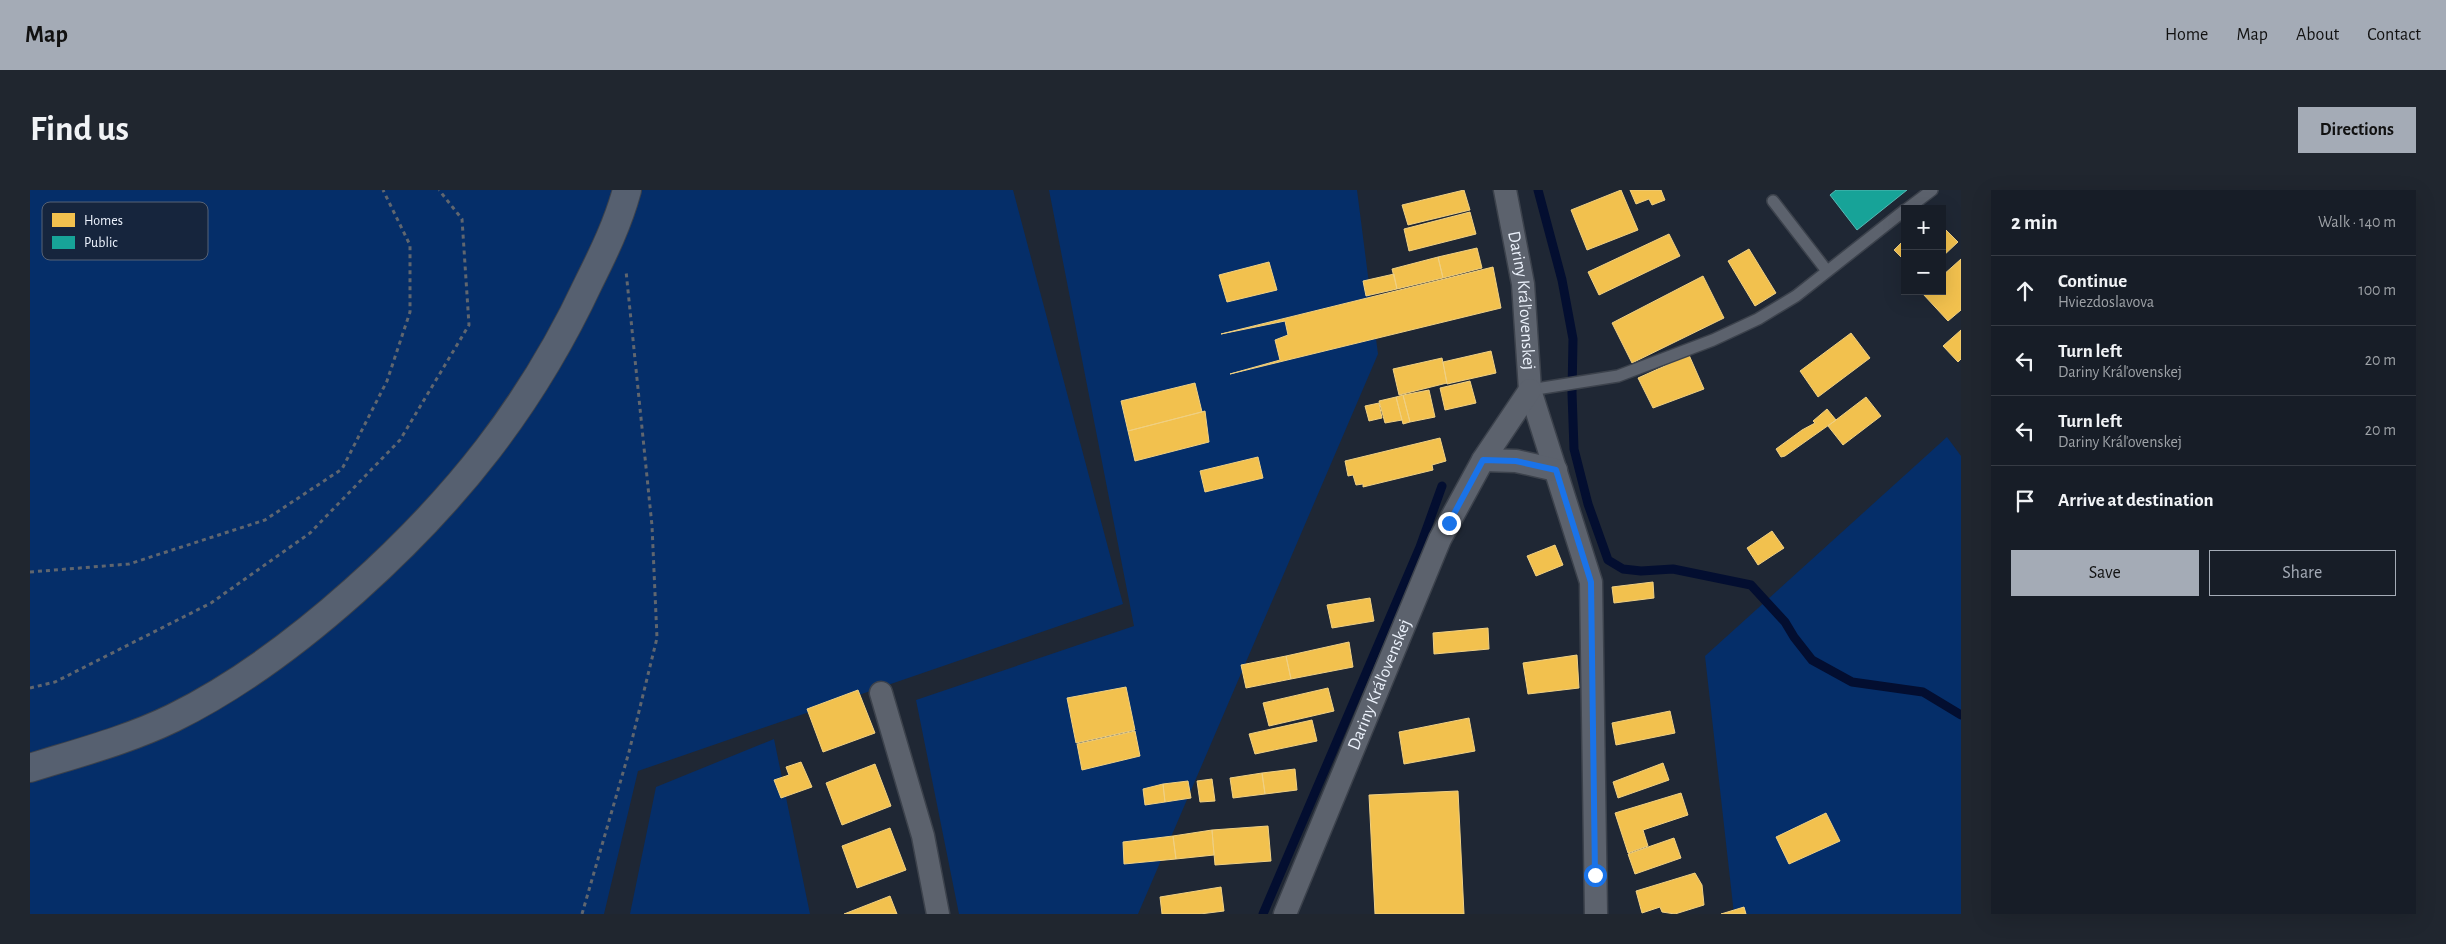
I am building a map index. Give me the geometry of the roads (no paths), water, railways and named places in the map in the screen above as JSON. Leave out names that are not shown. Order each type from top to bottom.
[{"type":"main road","points":[[30,768],[133,735],[172,718],[215,695],[304,635],[410,541],[480,462],[545,369],[608,243],[627,190]]},
{"type":"street","name":"Dariny Kráľovenskej","points":[[1285,914],[1440,539],[1483,460],[1530,390],[1523,284],[1505,190]]},
{"type":"street","points":[[1530,390],[1591,582],[1596,914]]},
{"type":"street","points":[[1483,460],[1516,461],[1556,470]]},
{"type":"street","points":[[882,693],[923,836],[938,914]]},
{"type":"lane","points":[[1912,205],[1932,190]]},
{"type":"lane","points":[[1773,201],[1827,272]]},
{"type":"lane","points":[[1530,390],[1618,376],[1643,368],[1758,319],[1796,296],[1901,214]]},
{"type":"waterway","points":[[1538,190],[1562,280],[1573,339],[1574,449],[1588,504],[1608,560],[1623,569],[1641,571],[1673,569],[1751,585],[1785,622],[1812,660],[1852,682],[1923,692],[1961,715]]},
{"type":"waterway","points":[[1263,914],[1420,547],[1442,486]]}]
